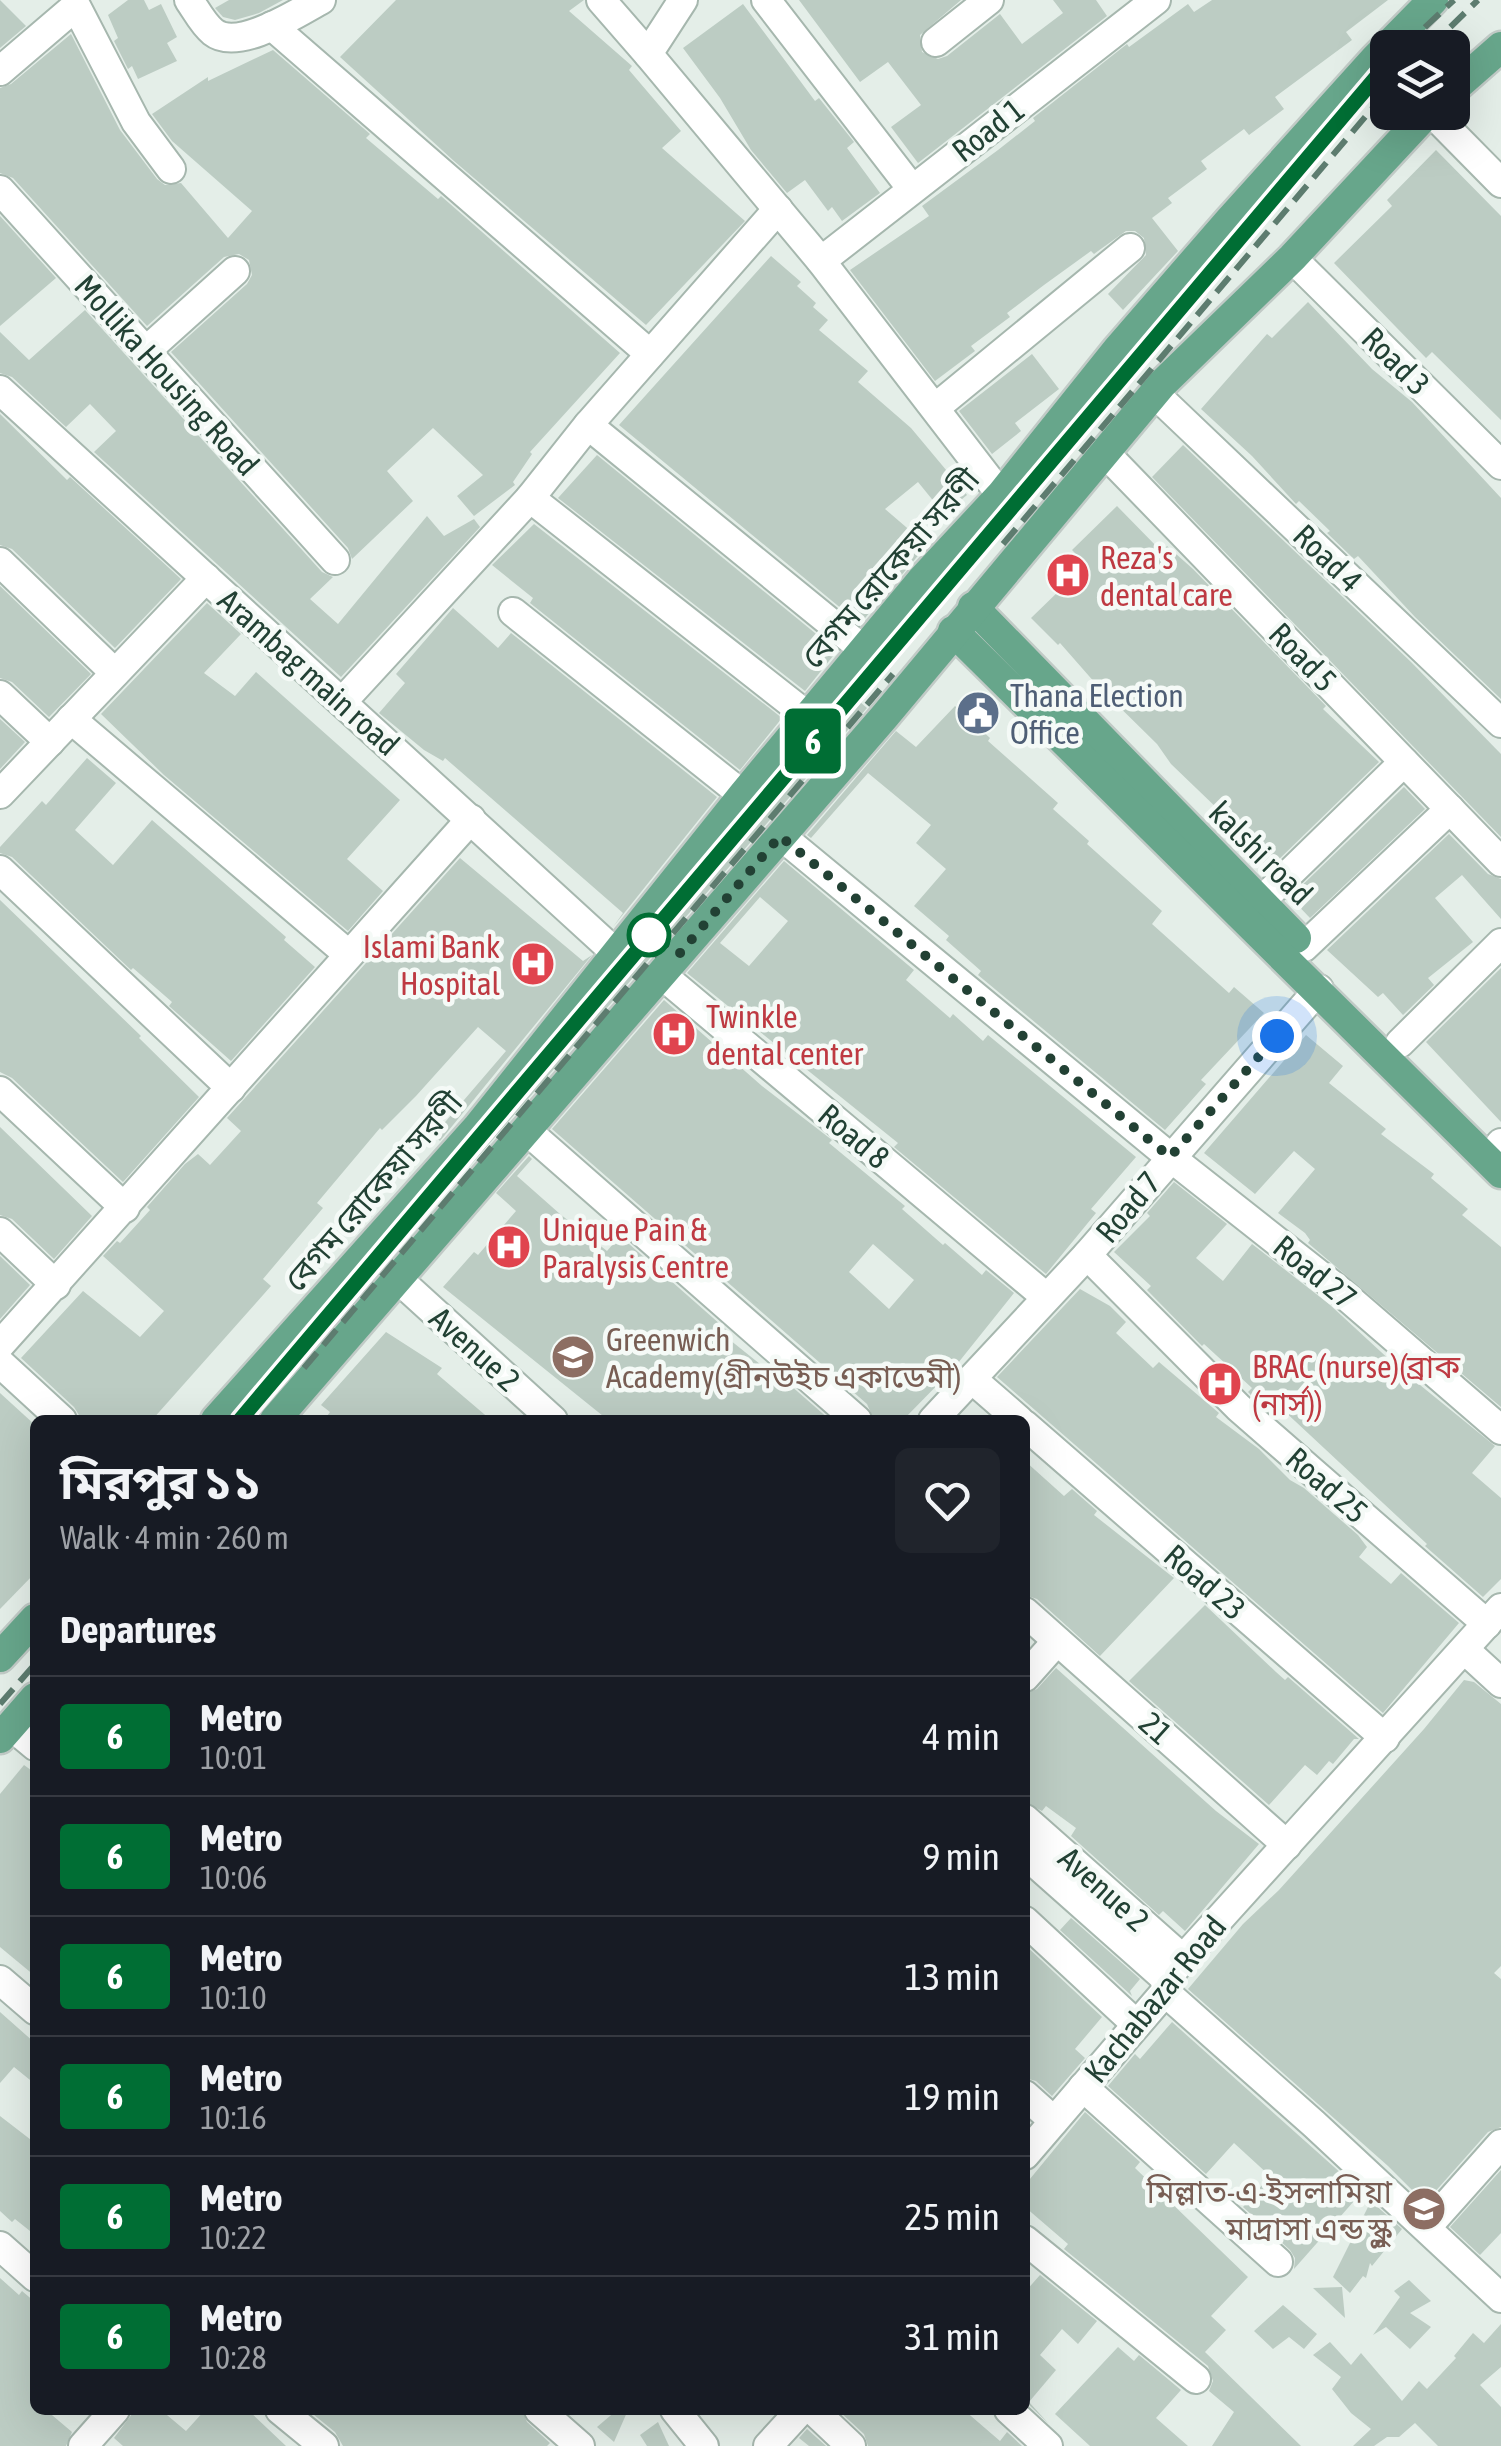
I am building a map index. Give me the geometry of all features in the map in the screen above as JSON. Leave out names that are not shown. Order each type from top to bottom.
[{"type":"main road","name":"বেগম রোকেয়া সরণী","points":[[1410,30],[1434,0]]},
{"type":"main road","points":[[1470,74],[1501,46]]},
{"type":"main road","name":"বেগম রোকেয়া সরণী","points":[[220,1415],[477,1128],[743,795],[921,581],[1001,495],[1117,350],[1370,77]]},
{"type":"main road","points":[[279,1415],[662,975],[1154,393],[1292,258],[1413,130]]},
{"type":"main road","name":"kalshi road","points":[[973,608],[1501,1144]]},
{"type":"main road","points":[[953,632],[1501,1172]]},
{"type":"main road","points":[[0,1658],[30,1625]]},
{"type":"main road","points":[[6,1732],[30,1704]]},
{"type":"street","points":[[189,0],[212,31],[226,39],[272,26],[322,0]]},
{"type":"street","points":[[601,0],[822,261],[1001,495]]},
{"type":"street","points":[[648,54],[683,0]]},
{"type":"street","points":[[766,0],[912,189]]},
{"type":"street","points":[[936,42],[989,0]]},
{"type":"street","name":"Road 1","points":[[822,261],[1156,0]]},
{"type":"street","points":[[0,71],[76,6],[136,122],[171,168]]},
{"type":"street","points":[[272,26],[650,354]]},
{"type":"street","points":[[1448,130],[1501,183]]},
{"type":"street","name":"Mollika Housing Road","points":[[0,190],[334,560]]},
{"type":"street","points":[[342,702],[530,498],[588,425],[778,209]]},
{"type":"street","points":[[935,408],[1130,248]]},
{"type":"street","name":"Road 3","points":[[1292,258],[1501,465]]},
{"type":"street","points":[[146,351],[235,271]]},
{"type":"street","name":"Arambag main road","points":[[0,390],[618,955]]},
{"type":"street","name":"Road 4","points":[[1154,393],[1501,724]]},
{"type":"street","points":[[588,425],[864,650]]},
{"type":"street","name":"Road 5","points":[[1104,452],[1501,862]]},
{"type":"street","points":[[530,498],[808,717]]},
{"type":"street","points":[[0,562],[115,673]]},
{"type":"street","points":[[0,794],[206,578]]},
{"type":"street","points":[[513,612],[743,795]]},
{"type":"street","points":[[0,694],[50,742]]},
{"type":"street","points":[[71,719],[348,954]]},
{"type":"street","points":[[1260,902],[1404,762]]},
{"type":"street","points":[[1304,947],[1450,809]]},
{"type":"street","points":[[0,1345],[470,819]]},
{"type":"street","name":"Road 27","points":[[780,836],[1170,1157],[1340,1291],[1501,1430]]},
{"type":"street","points":[[0,870],[231,1088]]},
{"type":"street","points":[[1400,1043],[1501,943]]},
{"type":"street","name":"Road 8","points":[[662,975],[1046,1297]]},
{"type":"street","name":"Road 7","points":[[938,1415],[1086,1255],[1319,989]]},
{"type":"street","points":[[0,1091],[125,1208]]},
{"type":"street","points":[[526,1130],[852,1415]]},
{"type":"street","points":[[0,1232],[56,1285]]},
{"type":"street","name":"Road 25","points":[[1086,1255],[1239,1408],[1494,1616]]},
{"type":"street","name":"Avenue 2","points":[[398,1278],[548,1415]]},
{"type":"street","points":[[0,1363],[57,1415]]},
{"type":"street","points":[[973,1380],[1013,1415]]},
{"type":"street","name":"Road 23","points":[[1030,1429],[1385,1738]]},
{"type":"street","name":"21","points":[[1030,1616],[1286,1845]]},
{"type":"street","name":"Kachabazar Road","points":[[1030,2149],[1136,2024],[1171,1976],[1494,1616]]},
{"type":"street","points":[[1030,1672],[1058,1641]]},
{"type":"street","points":[[1465,1650],[1501,1683]]},
{"type":"street","points":[[6,1732],[30,1744]]},
{"type":"street","name":"Avenue 2","points":[[1030,1824],[1171,1976]]},
{"type":"street","name":"Avenue 2","points":[[1030,1858],[1171,1976]]},
{"type":"street","points":[[1030,1927],[1136,2024]]},
{"type":"street","points":[[1171,1976],[1501,2298]]},
{"type":"street","points":[[0,1980],[30,2006]]},
{"type":"street","points":[[1083,2087],[1278,2262]]},
{"type":"street","points":[[1030,2100],[1054,2121]]},
{"type":"street","points":[[1426,2227],[1501,2144]]},
{"type":"street","points":[[1030,2244],[1196,2379]]},
{"type":"street","points":[[0,2246],[30,2272]]},
{"type":"street","points":[[86,2445],[112,2415]]},
{"type":"street","points":[[286,2415],[324,2446]]},
{"type":"street","points":[[544,2415],[580,2446]]},
{"type":"street","points":[[679,2415],[704,2446]]},
{"type":"street","points":[[768,2446],[797,2415]]},
{"type":"street","points":[[818,2415],[851,2446]]},
{"type":"street","points":[[1015,2415],[1048,2446]]},
{"type":"building","points":[[0,0],[26,26],[0,48]]},
{"type":"building","points":[[128,0],[144,0],[149,10],[161,4],[177,37],[167,43],[177,61],[138,79],[132,66],[128,69],[114,41],[118,38],[108,15]]},
{"type":"building","points":[[229,0],[283,0],[235,20],[223,17],[215,8]]},
{"type":"building","points":[[396,0],[584,0],[569,11],[632,66],[629,70],[681,131],[662,148],[745,221],[646,325],[454,161],[340,57]]},
{"type":"building","points":[[799,0],[961,0],[920,35],[922,52],[938,59],[1000,14],[1022,44],[1063,13],[1053,0],[1096,0],[1107,16],[918,163],[891,127],[921,105],[888,62],[860,82]]},
{"type":"building","points":[[1212,0],[1388,0],[1346,32],[1352,40],[1275,97],[1284,109],[1249,135],[1244,129],[1201,161],[1207,169],[1168,198],[1172,203],[1152,218],[1178,251],[1123,310],[1108,294],[1146,255],[1144,238],[1135,231],[1126,231],[1094,254],[1091,251],[1044,285],[971,346],[975,351],[935,381],[850,270],[929,216],[922,206],[1035,121],[1033,118],[1127,44],[1129,47],[1188,4],[1194,12]]},
{"type":"building","points":[[743,4],[815,101],[819,98],[854,142],[847,148],[880,193],[842,221],[832,207],[828,211],[805,180],[787,193],[751,150],[720,98],[683,48]]},
{"type":"building","points":[[71,34],[120,130],[157,179],[165,185],[181,183],[228,238],[252,211],[172,141],[152,114],[208,77],[208,81],[273,50],[370,134],[366,138],[438,199],[441,196],[620,353],[530,452],[513,482],[515,485],[474,516],[457,496],[483,475],[433,428],[387,471],[413,501],[352,559],[348,548],[171,352],[247,284],[252,275],[249,260],[239,254],[224,257],[147,326],[13,178],[0,173],[0,88],[11,84]]},
{"type":"building","points":[[1436,150],[1501,216],[1501,420],[1432,352],[1426,358],[1334,263],[1392,206],[1387,200]]},
{"type":"building","points":[[0,216],[56,278],[0,326]]},
{"type":"building","points":[[771,256],[801,282],[797,286],[828,320],[819,330],[868,371],[858,382],[911,428],[967,495],[944,514],[918,482],[885,509],[927,545],[860,624],[619,425]]},
{"type":"building","points":[[1308,302],[1372,369],[1412,402],[1501,498],[1501,699],[1358,556],[1354,559],[1327,533],[1330,531],[1299,501],[1296,504],[1201,409],[1267,334],[1272,338]]},
{"type":"building","points":[[85,310],[322,572],[333,577],[310,599],[338,624],[427,516],[444,536],[474,519],[480,527],[341,677],[94,452],[116,431],[90,404],[66,427],[12,377],[0,373],[0,332],[29,360]]},
{"type":"building","points":[[1032,354],[1059,389],[1015,423],[1021,431],[992,454],[959,411]]},
{"type":"building","points":[[0,414],[67,480],[70,477],[181,579],[115,648],[12,549],[0,545]]},
{"type":"building","points":[[1183,445],[1411,662],[1501,754],[1501,837],[1152,477]]},
{"type":"building","points":[[597,455],[837,651],[805,691],[558,498]]},
{"type":"building","points":[[1117,506],[1162,552],[1167,546],[1193,569],[1326,706],[1323,709],[1379,762],[1269,869],[1216,818],[1222,813],[1171,764],[1157,744],[1031,618],[1063,587],[1055,578],[1078,556],[1072,550]]},
{"type":"building","points":[[534,524],[782,718],[740,770],[530,603],[533,598],[492,565]]},
{"type":"building","points":[[0,586],[91,674],[49,717],[12,682],[0,678]]},
{"type":"building","points":[[207,603],[241,634],[204,673],[235,696],[256,672],[400,800],[347,859],[383,891],[348,931],[164,775],[101,714]]},
{"type":"building","points":[[453,608],[498,648],[511,633],[717,797],[613,927],[623,913],[445,758],[443,761],[424,750],[379,713],[405,683],[396,674]]},
{"type":"building","points":[[851,694],[867,708],[469,1167],[758,807]]},
{"type":"building","points":[[955,706],[1058,803],[1053,809],[1089,841],[1087,844],[1162,911],[1152,924],[1229,993],[1234,987],[1264,1013],[1201,1080],[1206,1084],[1165,1130],[978,975],[981,971],[946,940],[949,936],[914,906],[946,869],[916,843],[931,825],[868,773],[811,838],[807,835],[896,731],[916,747]]},
{"type":"building","points":[[0,719],[25,742],[0,769]]},
{"type":"building","points":[[87,758],[116,783],[75,830],[113,865],[152,820],[315,967],[231,1061],[12,857],[0,853],[0,847],[42,801],[46,805]]},
{"type":"building","points":[[1404,787],[1425,809],[1310,918],[1290,897]]},
{"type":"building","points":[[1449,834],[1488,874],[1501,879],[1501,919],[1462,875],[1435,898],[1473,942],[1428,978],[1434,985],[1403,1015],[1383,993],[1378,997],[1327,950]]},
{"type":"building","points":[[460,858],[583,961],[592,955],[440,1141],[434,1135],[506,1051],[478,1027],[416,1096],[380,1128],[317,1203],[323,1208],[263,1279],[271,1286],[156,1415],[79,1415],[21,1358],[83,1291],[140,1337],[164,1311],[103,1256],[150,1210],[147,1207],[185,1164],[198,1154],[210,1165],[241,1131],[227,1118]]},
{"type":"building","points":[[784,861],[914,970],[906,980],[950,1018],[953,1014],[983,1041],[988,1035],[1136,1157],[1091,1209],[1096,1213],[1046,1274],[894,1147],[898,1143],[687,973]],"holes":[[[760,897],[788,921],[749,966],[720,943]]]},
{"type":"building","points":[[0,900],[199,1097],[123,1182],[12,1078],[0,1072]]},
{"type":"building","points":[[1501,968],[1501,1122],[1426,1042]]},
{"type":"building","points":[[664,1000],[762,1086],[832,1140],[829,1143],[905,1206],[902,1209],[943,1245],[982,1275],[986,1270],[1014,1293],[954,1368],[908,1415],[872,1415],[867,1404],[552,1129]],"holes":[[[873,1244],[914,1280],[889,1309],[849,1272]]]},
{"type":"building","points":[[1306,1035],[1343,1066],[1329,1083],[1386,1129],[1381,1134],[1434,1174],[1431,1178],[1468,1209],[1462,1215],[1501,1247],[1501,1407],[1278,1213],[1315,1169],[1294,1151],[1255,1194],[1204,1153]]},
{"type":"building","points":[[0,1127],[92,1216],[54,1259],[12,1219],[0,1215]]},
{"type":"building","points":[[529,1156],[532,1159],[517,1176],[560,1214],[607,1251],[620,1236],[729,1332],[725,1336],[771,1373],[773,1370],[824,1415],[602,1415],[443,1287],[474,1252],[478,1255],[516,1211],[496,1193]]},
{"type":"building","points":[[1174,1182],[1227,1224],[1196,1258],[1223,1281],[1252,1244],[1329,1304],[1393,1363],[1495,1446],[1472,1473],[1501,1498],[1501,1579],[1483,1597],[1281,1408],[1274,1415],[1251,1395],[1248,1392],[1252,1388],[1202,1346],[1147,1290],[1151,1286],[1114,1252],[1150,1216],[1147,1213]]},
{"type":"building","points":[[0,1256],[30,1285],[0,1319]]},
{"type":"building","points":[[1080,1289],[1110,1306],[1126,1322],[1116,1333],[1153,1368],[1159,1362],[1219,1413],[1216,1417],[1358,1535],[1367,1547],[1359,1557],[1391,1584],[1401,1573],[1459,1623],[1383,1713],[997,1377]]},
{"type":"building","points":[[386,1332],[442,1368],[437,1374],[485,1415],[328,1415],[330,1412],[321,1405]]},
{"type":"building","points":[[0,1393],[30,1420],[30,1578],[0,1609]]},
{"type":"building","points":[[1030,1465],[1064,1496],[1072,1489],[1097,1511],[1094,1515],[1174,1578],[1100,1656],[1030,1597]]},
{"type":"building","points":[[1205,1605],[1285,1680],[1288,1677],[1359,1739],[1354,1739],[1333,1764],[1329,1761],[1317,1775],[1305,1765],[1269,1805],[1129,1681]]},
{"type":"building","points":[[1056,1668],[1216,1811],[1259,1844],[1185,1931],[1163,1911],[1159,1915],[1071,1836],[1076,1828],[1046,1806],[1042,1811],[1030,1805],[1030,1692]]},
{"type":"building","points":[[1464,1680],[1474,1682],[1501,1704],[1501,1966],[1494,1973],[1501,1979],[1501,2127],[1488,2132],[1425,2203],[1188,1989]]},
{"type":"building","points":[[24,1765],[30,1769],[30,1972],[0,1947],[0,1794]]},
{"type":"building","points":[[1071,1918],[1140,1979],[1130,1991],[1132,1996],[1060,1930]]},
{"type":"building","points":[[1030,1950],[1102,2017],[1075,2049],[1085,2058],[1052,2096],[1030,2079]]},
{"type":"building","points":[[0,2012],[30,2039],[30,2080],[14,2067],[0,2083]]},
{"type":"building","points":[[1172,2022],[1362,2192],[1294,2269],[1295,2258],[1290,2250],[1243,2207],[1270,2176],[1234,2143],[1206,2174],[1108,2086],[1135,2054],[1140,2059]]},
{"type":"building","points":[[1085,2112],[1140,2162],[1135,2168],[1248,2277],[1211,2316],[1226,2330],[1205,2352],[1301,2446],[1212,2446],[1234,2412],[1209,2391],[1213,2381],[1208,2366],[1064,2249],[1068,2244],[1030,2211],[1030,2179]]},
{"type":"building","points":[[0,2116],[30,2139],[30,2231],[0,2211]]},
{"type":"building","points":[[1501,2170],[1501,2233],[1480,2255],[1450,2227]]},
{"type":"building","points":[[1371,2201],[1402,2229],[1372,2266],[1370,2263],[1366,2278],[1363,2276],[1350,2293],[1333,2277]]},
{"type":"building","points":[[1040,2275],[1097,2321],[1078,2344],[1062,2329],[1040,2355],[1056,2370],[1030,2401],[1030,2286]]},
{"type":"building","points":[[0,2278],[19,2295],[22,2291],[30,2298],[30,2415],[52,2415],[72,2432],[66,2446],[0,2446]]},
{"type":"building","points":[[1409,2280],[1431,2301],[1410,2313],[1431,2327],[1410,2349],[1386,2327],[1373,2335],[1400,2297],[1394,2291]]},
{"type":"building","points":[[1342,2287],[1345,2318],[1313,2288]]},
{"type":"building","points":[[1283,2305],[1317,2334],[1304,2349],[1289,2337],[1273,2349],[1254,2331]]},
{"type":"building","points":[[1501,2324],[1501,2367],[1480,2385],[1501,2407],[1501,2446],[1438,2446],[1415,2423],[1399,2437],[1387,2437],[1374,2446],[1353,2446],[1371,2429],[1351,2413],[1332,2389],[1341,2377],[1313,2355],[1330,2342],[1351,2365],[1361,2353],[1402,2401],[1419,2381],[1427,2389],[1473,2333],[1484,2343]]},
{"type":"building","points":[[1118,2347],[1134,2361],[1139,2355],[1181,2390],[1156,2418],[1188,2446],[1090,2446],[1055,2414]]},
{"type":"building","points":[[131,2415],[167,2415],[186,2431],[200,2415],[253,2415],[286,2446],[123,2446],[114,2438]]},
{"type":"building","points":[[314,2415],[524,2415],[550,2443],[343,2446],[335,2432]]},
{"type":"building","points":[[611,2415],[626,2415],[614,2442],[597,2427]]},
{"type":"building","points":[[843,2415],[970,2415],[1000,2441],[1007,2432],[1022,2446],[868,2446],[864,2434]]},
{"type":"building","points":[[658,2422],[669,2446],[647,2446],[640,2435]]},
{"type":"building","points":[[807,2429],[826,2446],[809,2446],[799,2438]]},
{"type":"railway","points":[[1422,30],[1454,0]]},
{"type":"railway","points":[[1447,30],[1478,0]]},
{"type":"railway","points":[[245,1415],[1370,84]]},
{"type":"railway","points":[[1003,544],[1370,111]]},
{"type":"railway","points":[[304,1368],[893,674]]},
{"type":"railway","points":[[0,1704],[30,1670]]},
{"type":"metro line","name":"6","points":[[244,1415],[1370,84]]},
{"type":"place","name":"Reza's dental care","points":[[1068,575]]},
{"type":"place","name":"Thana Election Office","points":[[978,713]]},
{"type":"place","name":"Islami Bank Hospital","points":[[533,964]]},
{"type":"place","name":"Twinkle dental center","points":[[674,1034]]},
{"type":"place","name":"Unique Pain & Paralysis Centre","points":[[509,1247]]},
{"type":"place","name":"Greenwich Academy(গ্রীনউইচ একাডেমী)","points":[[573,1357]]},
{"type":"place","name":"BRAC (nurse)(ব্রাক (নার্স))","points":[[1220,1384]]},
{"type":"place","name":"মিল্লাত-এ-ইসলামিয়া মাদ্রাসা এন্ড স্কুল","points":[[1424,2209]]},
{"type":"route","points":[[649,935],[680,953],[780,836],[1170,1157],[1277,1036]]}]
